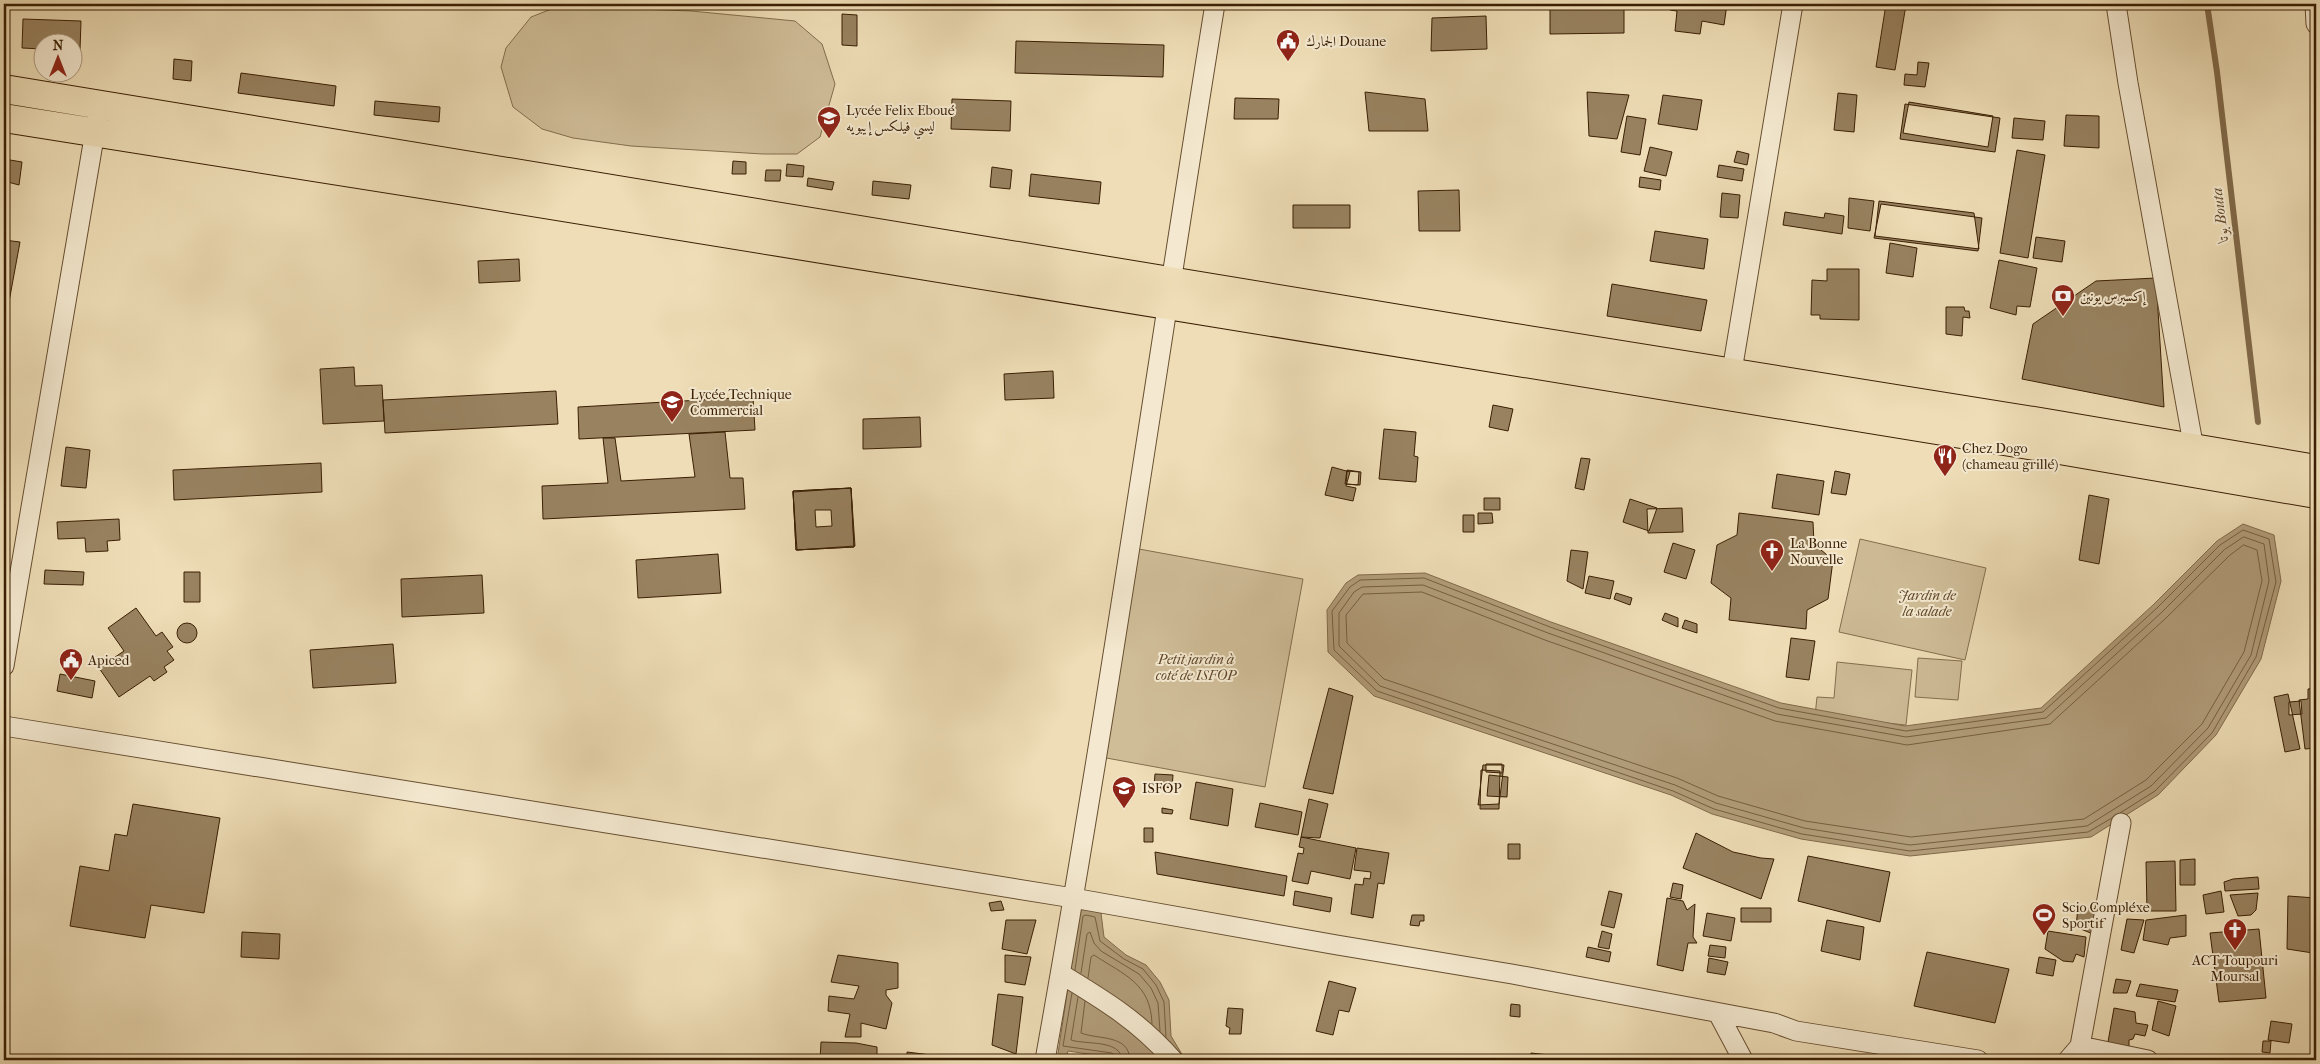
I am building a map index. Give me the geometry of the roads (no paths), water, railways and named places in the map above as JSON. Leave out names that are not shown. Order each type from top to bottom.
[{"type":"main road","points":[[4,89],[99,105],[461,178],[1730,385],[2052,424],[2316,494]]},
{"type":"main road","points":[[4,118],[94,134],[461,178]]},
{"type":"main road","points":[[2192,461],[2316,469]]},
{"type":"street","points":[[1045,1060],[1133,538],[1214,4]]},
{"type":"street","points":[[1730,385],[1793,4]]},
{"type":"street","points":[[2116,4],[2192,461]]},
{"type":"street","points":[[2315,4],[2316,24]]},
{"type":"street","points":[[4,666],[7,635],[99,105]]},
{"type":"street","points":[[4,726],[1072,898],[1512,974],[1774,1023],[1796,1031],[1978,1060]]},
{"type":"street","points":[[2121,823],[2074,1053],[2148,1060]]},
{"type":"street","points":[[1060,974],[1130,1018],[1145,1030],[1173,1060]]},
{"type":"street","points":[[1718,1013],[1743,1060]]},
{"type":"water","points":[[2243,524],[2274,535],[2281,581],[2261,659],[2216,735],[2158,795],[2091,837],[1910,856],[1801,839],[1712,814],[1671,795],[1374,696],[1328,652],[1327,610],[1346,583],[1358,575],[1425,573],[1551,622],[1781,703],[1905,726],[2041,708],[2153,605],[2217,541]]},
{"type":"water","points":[[1080,908],[1101,913],[1104,937],[1126,955],[1146,965],[1160,982],[1169,1000],[1171,1036],[1183,1056],[1142,1059],[1068,1051],[1066,1060],[1057,1060]]},
{"type":"waterway","name":"بوتا Bouta","points":[[2207,4],[2217,72],[2258,422]]},
{"type":"place","name":"الجمارك Douane","points":[[1288,62]]},
{"type":"place","name":"Lycée Felix Eboué ليسي فيلكس إيبويه","points":[[829,139]]},
{"type":"place","name":"إكسبرس يونين","points":[[2063,317]]},
{"type":"place","name":"Lycée Technique Commercial","points":[[672,423]]},
{"type":"place","name":"Chez Dogo (chameau grillé)","points":[[1945,477]]},
{"type":"place","name":"La Bonne Nouvelle","points":[[1772,572]]},
{"type":"place","name":"Apiced","points":[[71,681]]},
{"type":"place","name":"ISFOP","points":[[1124,809]]},
{"type":"place","name":"Scio Compléxe Sportif","points":[[2044,936]]},
{"type":"place","name":"ACT Toupouri Moursal","points":[[2235,951]]},
{"type":"park label","name":"Jardin de la salade","points":[[1927,604]]},
{"type":"park label","name":"Petit jardin à coté de ISFOP","points":[[1196,668]]}]
